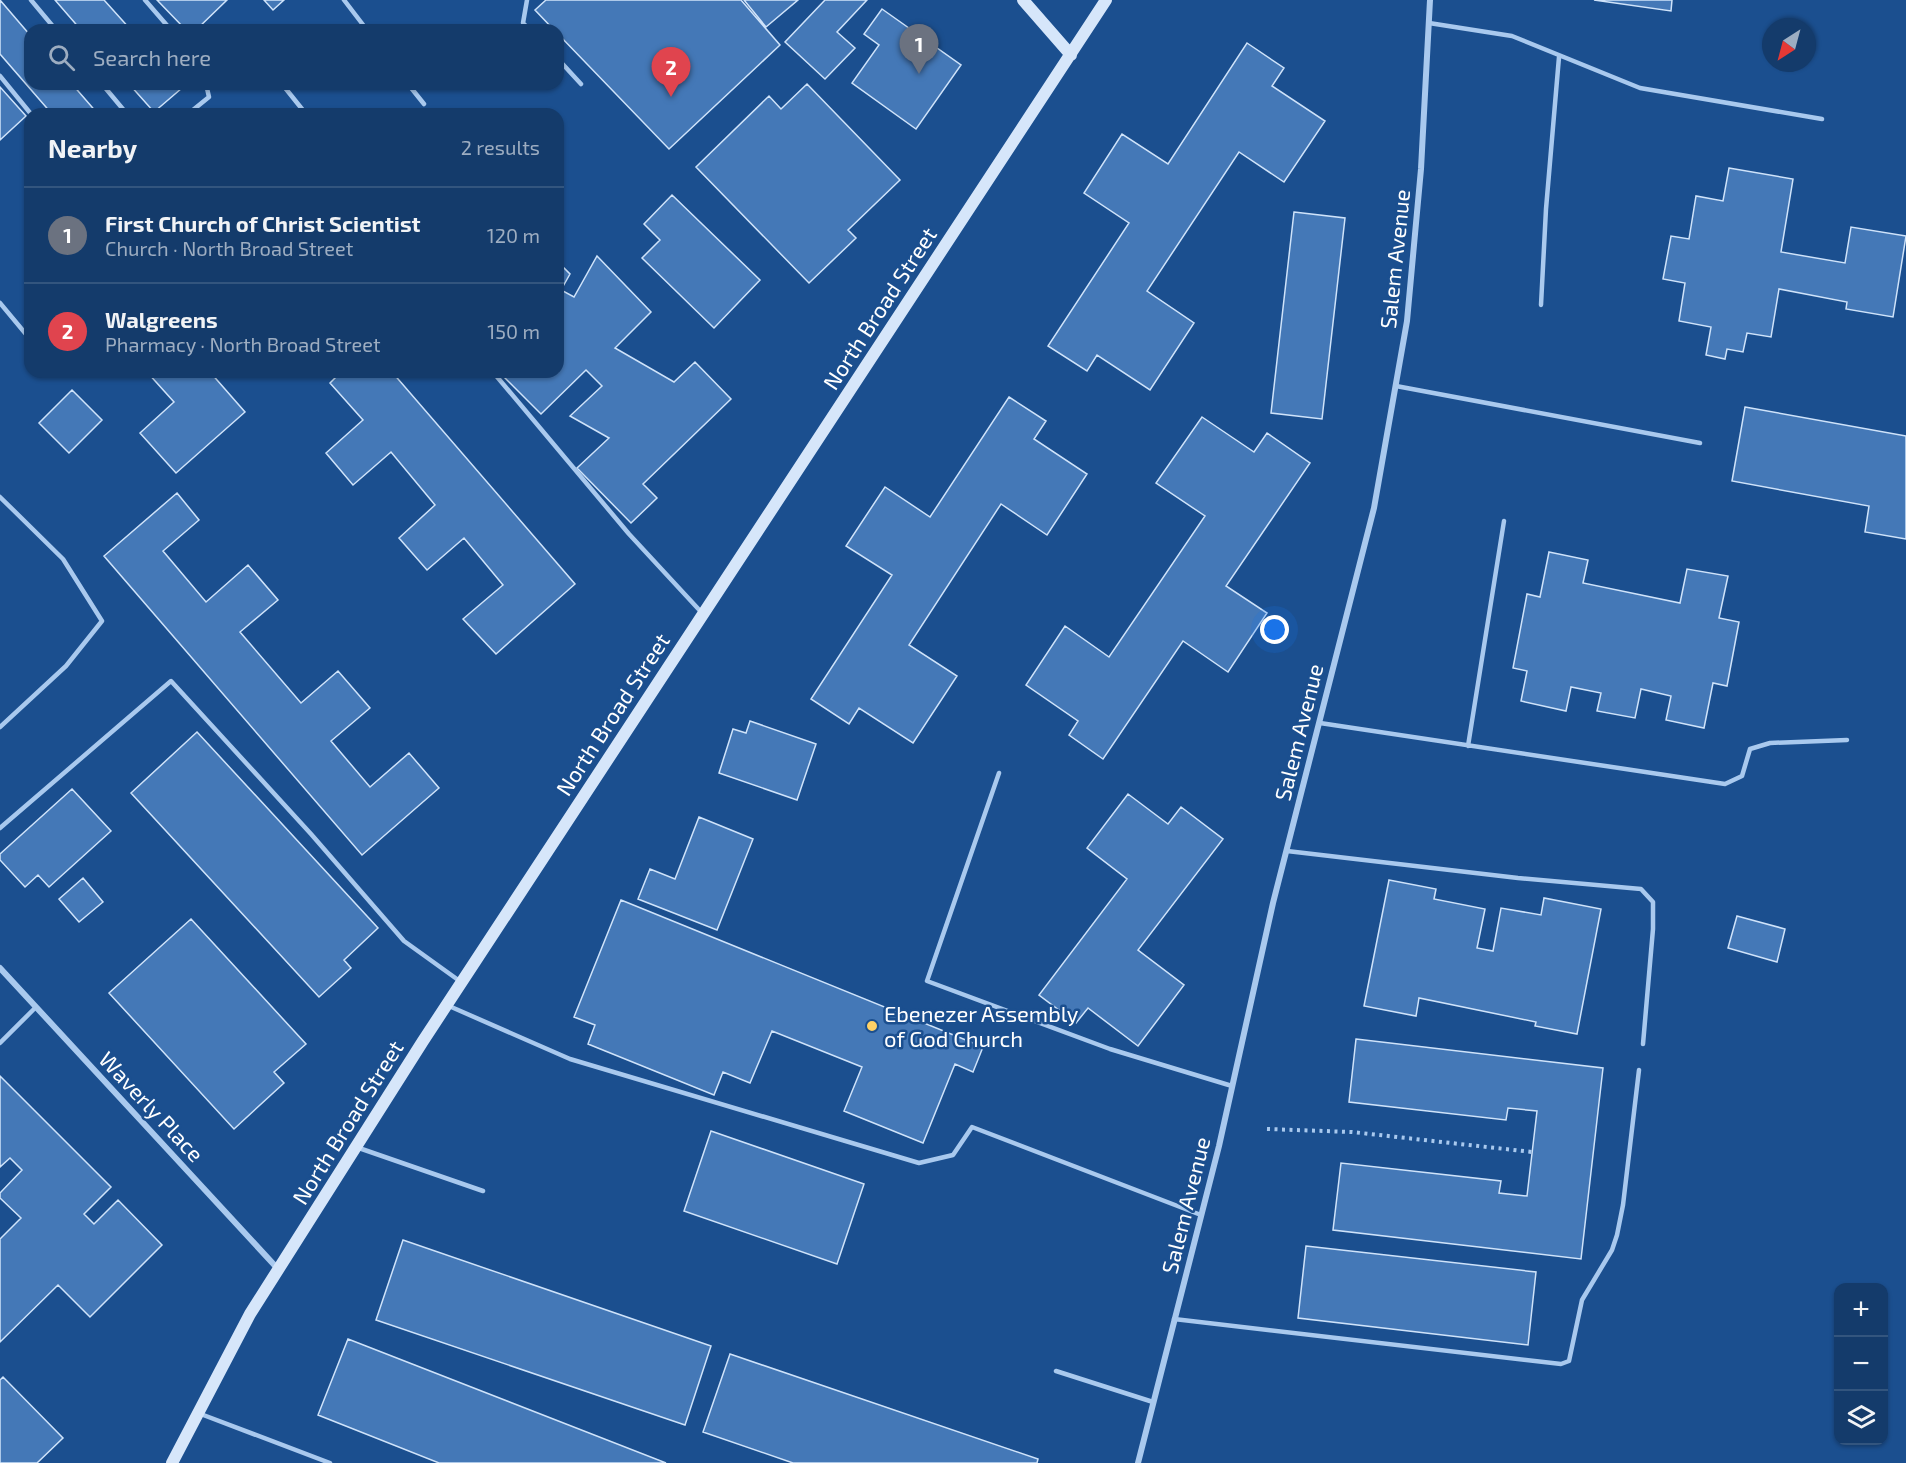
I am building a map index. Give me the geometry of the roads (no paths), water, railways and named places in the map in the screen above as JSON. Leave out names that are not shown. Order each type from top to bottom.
[{"type":"main road","points":[[1023,0],[1071,55]]},
{"type":"main road","name":"North Broad Street","points":[[172,1463],[250,1314],[446,1005],[1106,0]]},
{"type":"street","name":"Salem Avenue","points":[[1138,1463],[1201,1215],[1287,851],[1374,508],[1407,321],[1421,169],[1430,0]]},
{"type":"street","name":"Waverly Place","points":[[0,968],[278,1269]]},
{"type":"lane","points":[[31,0],[51,24]]},
{"type":"lane","points":[[146,0],[166,24]]},
{"type":"lane","points":[[344,0],[362,24]]},
{"type":"lane","points":[[524,24],[527,0]]},
{"type":"lane","points":[[1429,23],[1512,36],[1640,88],[1822,119]]},
{"type":"lane","points":[[1541,305],[1546,209],[1559,57]]},
{"type":"lane","points":[[564,66],[581,84]]},
{"type":"lane","points":[[0,76],[26,108]]},
{"type":"lane","points":[[107,90],[122,108]]},
{"type":"lane","points":[[195,108],[209,97],[207,90]]},
{"type":"lane","points":[[287,90],[301,108]]},
{"type":"lane","points":[[413,90],[424,104]]},
{"type":"lane","points":[[0,303],[24,332]]},
{"type":"lane","points":[[497,378],[629,534],[703,614]]},
{"type":"lane","points":[[1396,386],[1700,443]]},
{"type":"lane","points":[[0,497],[63,559],[102,621],[66,666],[0,727]]},
{"type":"lane","points":[[1468,746],[1504,521]]},
{"type":"lane","points":[[0,828],[171,681],[311,834],[404,941],[461,982]]},
{"type":"lane","points":[[1320,723],[1725,784],[1742,776],[1750,749],[1770,743],[1847,740]]},
{"type":"lane","points":[[999,773],[927,981],[1110,1049],[1232,1086]]},
{"type":"lane","points":[[1287,851],[1641,890],[1653,902],[1653,929],[1643,1044]]},
{"type":"lane","points":[[446,1005],[570,1059],[918,1163],[953,1155],[972,1127],[1201,1215]]},
{"type":"lane","points":[[0,1043],[36,1007]]},
{"type":"lane","points":[[1174,1319],[1561,1364],[1569,1361],[1582,1300],[1612,1250],[1617,1235],[1623,1205],[1639,1070]]},
{"type":"lane","points":[[356,1147],[483,1191]]},
{"type":"lane","points":[[1056,1371],[1153,1402]]},
{"type":"lane","points":[[198,1413],[330,1463]]},
{"type":"place","name":"First Church of Christ Scientist","points":[[919,74]]},
{"type":"place","name":"Walgreens","points":[[671,97]]},
{"type":"place","name":"Ebenezer Assembly of God Church","points":[[872,1026]]}]
